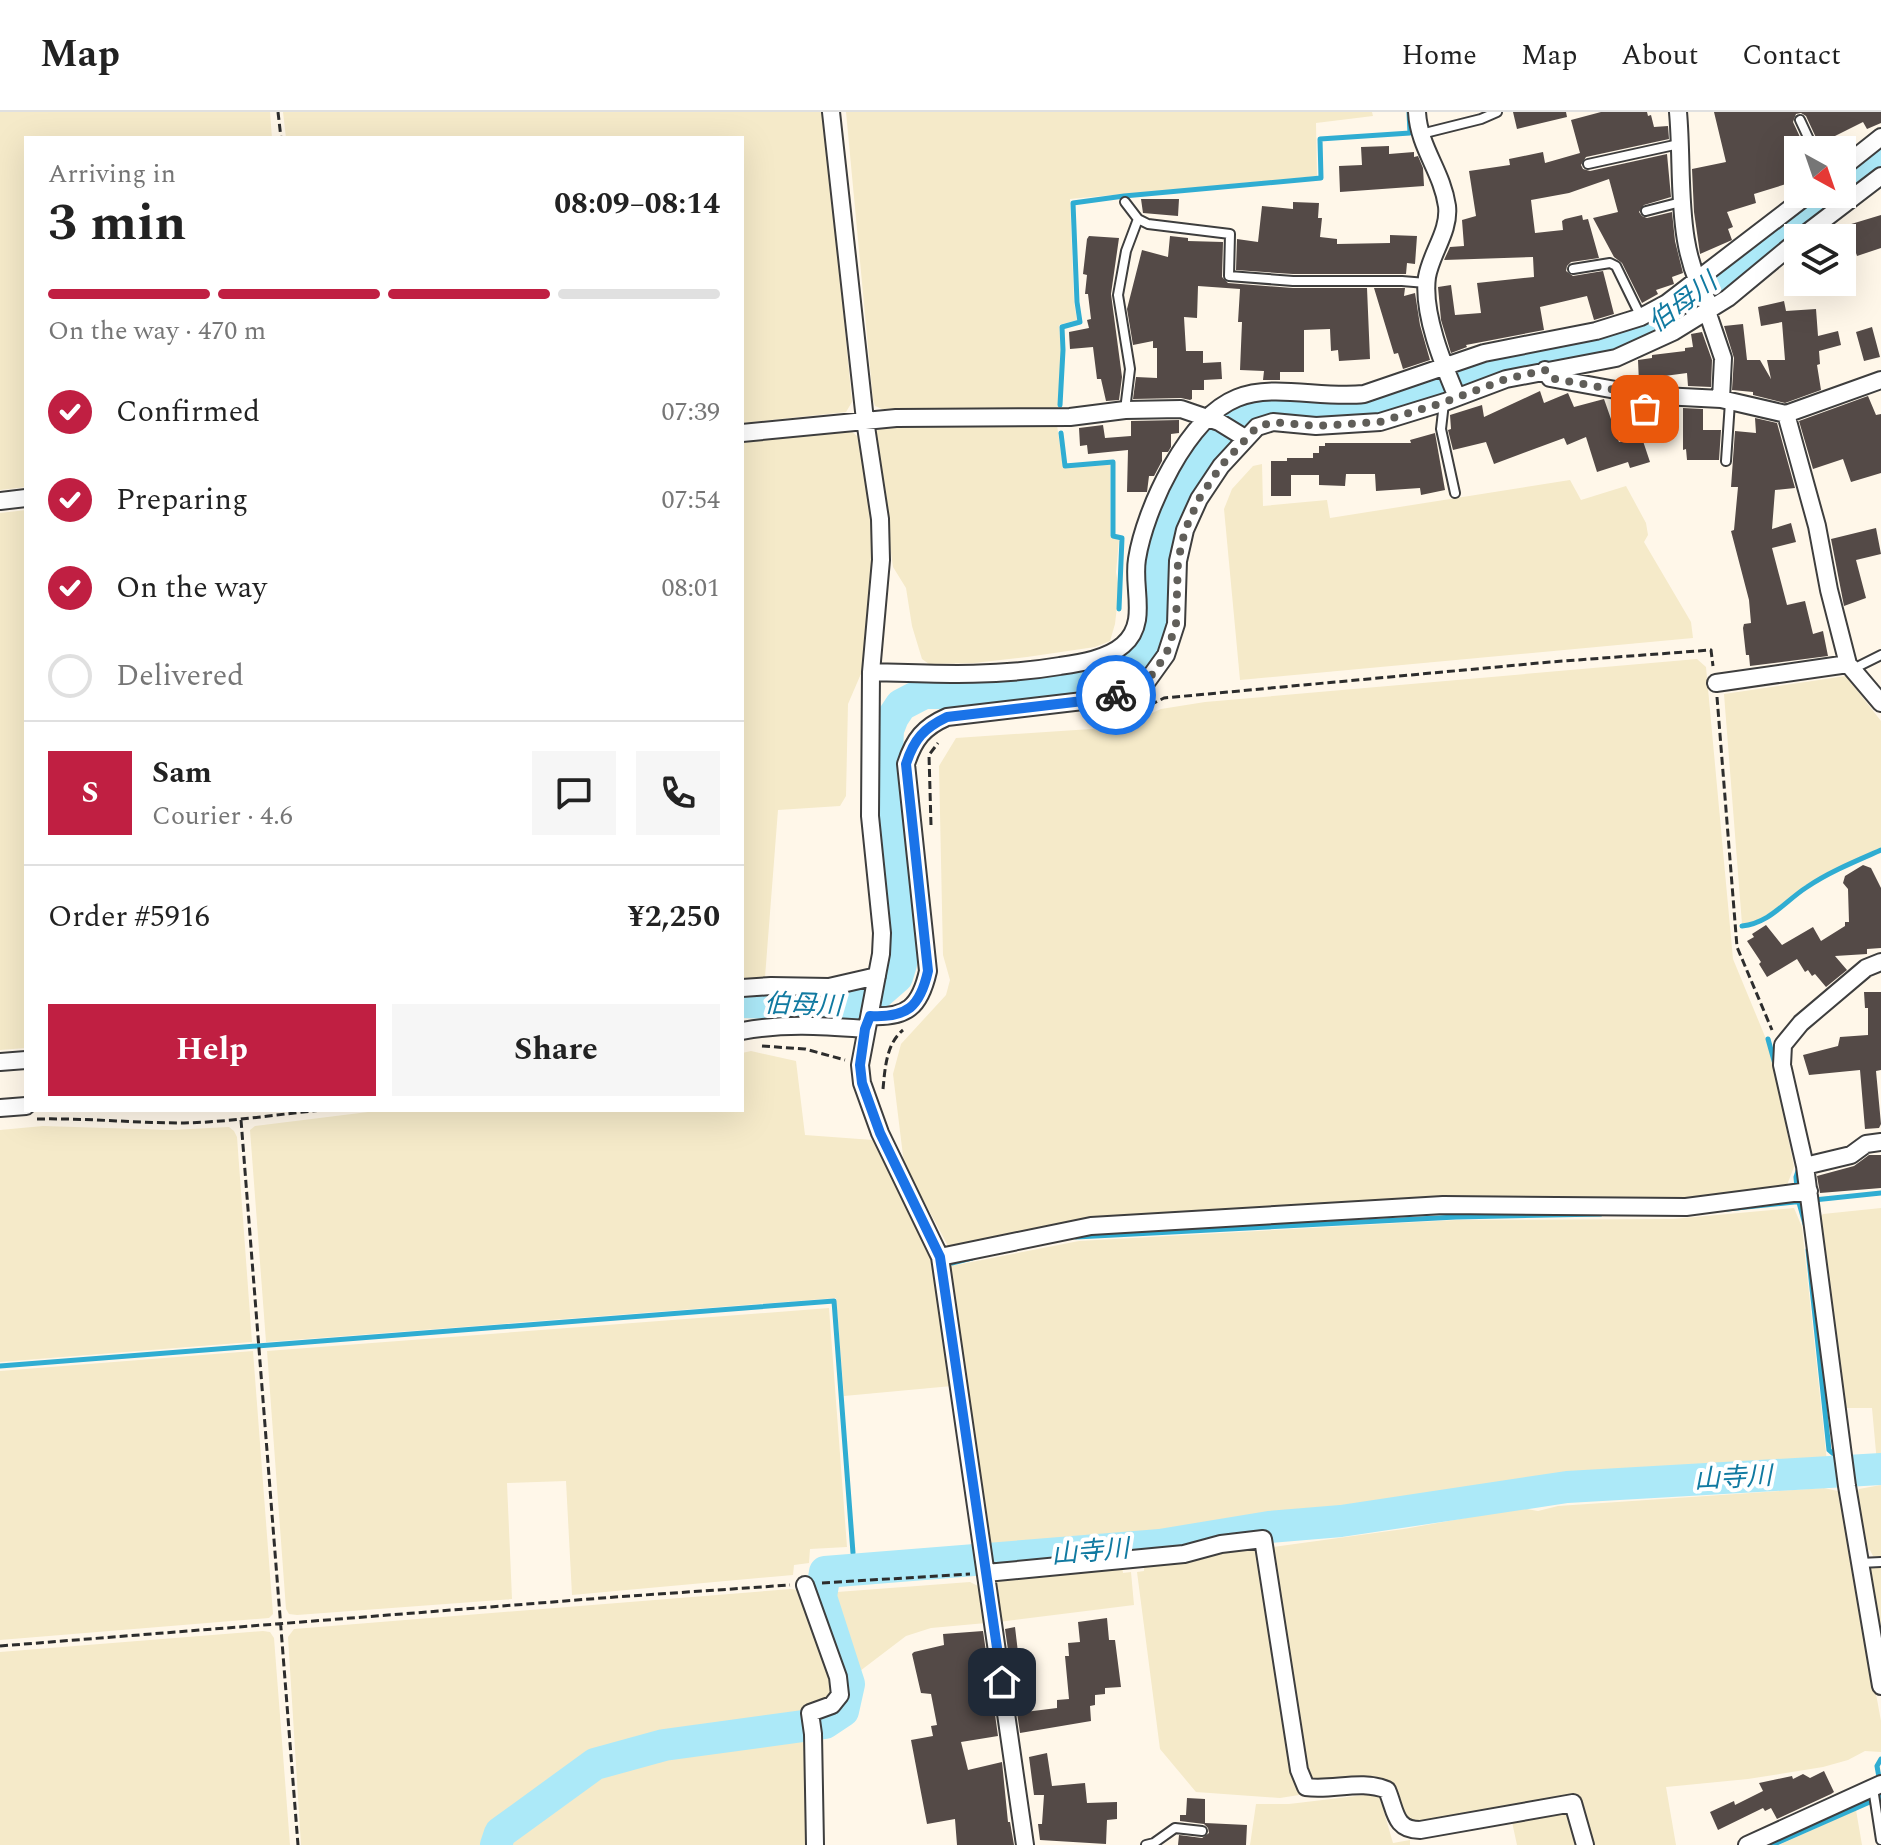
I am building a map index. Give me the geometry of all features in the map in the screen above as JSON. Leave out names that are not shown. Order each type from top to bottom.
[{"type":"street","points":[[831,112],[881,560],[871,672],[870,816],[882,933],[860,1065],[862,1083],[880,1133],[940,1257],[1025,1845]]},
{"type":"street","points":[[1417,112],[1419,135],[1440,178],[1447,209],[1447,222],[1435,250],[1427,284],[1432,325],[1451,399]]},
{"type":"street","points":[[1678,112],[1682,202],[1688,249],[1723,358],[1726,400]]},
{"type":"street","points":[[1856,157],[1881,137]]},
{"type":"street","points":[[1819,224],[1881,176]]},
{"type":"street","points":[[871,672],[970,676],[1028,671],[1075,663],[1121,648],[1134,635],[1138,622],[1136,561],[1156,501],[1184,447],[1235,398],[1274,390],[1344,396],[1364,394],[1484,353],[1596,331],[1641,317],[1667,303],[1791,208]]},
{"type":"street","points":[[746,1038],[766,1026],[868,1023],[893,1018],[911,1009],[922,994],[928,971],[906,764],[915,740],[931,724],[947,717],[1100,699],[1143,687],[1166,655],[1176,624],[1178,561],[1185,530],[1199,499],[1240,435],[1273,422],[1316,426],[1380,422],[1506,379],[1616,358],[1673,332],[1710,310],[1784,251]]},
{"type":"street","points":[[1545,370],[1550,378],[1643,395],[1726,400],[1786,414],[1881,380]]},
{"type":"street","points":[[744,433],[865,420],[1070,417],[1125,410],[1181,409],[1213,420],[1240,435]]},
{"type":"street","points":[[1786,414],[1817,526],[1829,590],[1850,667],[1881,703]]},
{"type":"street","points":[[0,501],[24,498]]},
{"type":"street","points":[[1716,683],[1850,667]]},
{"type":"street","points":[[1881,962],[1866,968],[1801,1023],[1783,1045],[1782,1065],[1809,1191],[1847,1486],[1881,1686]]},
{"type":"street","points":[[744,988],[829,987],[877,976]]},
{"type":"street","points":[[0,1062],[24,1060]]},
{"type":"street","points":[[0,1108],[29,1113]]},
{"type":"street","points":[[1805,1166],[1851,1155],[1866,1144],[1881,1142]]},
{"type":"street","points":[[940,1257],[1091,1226],[1443,1205],[1686,1207],[1809,1191]]},
{"type":"street","points":[[986,1573],[1184,1554],[1221,1544],[1263,1539],[1299,1770],[1306,1787],[1319,1789],[1370,1784],[1387,1790],[1400,1825],[1407,1830],[1573,1803],[1585,1845]]},
{"type":"street","points":[[805,1585],[838,1677],[840,1695],[832,1705],[810,1713],[815,1845]]},
{"type":"street","points":[[1747,1845],[1877,1786]]},
{"type":"lane","points":[[1419,135],[1497,112]]},
{"type":"lane","points":[[1800,120],[1807,136]]},
{"type":"lane","points":[[1588,164],[1679,144]]},
{"type":"lane","points":[[1125,202],[1138,219],[1148,224],[1230,234],[1229,276],[1293,281],[1402,281],[1427,284]]},
{"type":"lane","points":[[1646,211],[1682,202]]},
{"type":"lane","points":[[1125,410],[1130,369],[1118,295],[1126,251],[1138,219]]},
{"type":"lane","points":[[1573,269],[1610,263],[1616,266],[1641,317]]},
{"type":"lane","points":[[1643,395],[1645,409],[1662,429]]},
{"type":"lane","points":[[1451,399],[1441,429],[1455,493]]},
{"type":"lane","points":[[1726,400],[1726,461]]},
{"type":"lane","points":[[1850,667],[1881,655]]},
{"type":"lane","points":[[1860,1563],[1881,1562]]},
{"type":"lane","points":[[1877,1786],[1881,1840]]},
{"type":"lane","points":[[1146,1845],[1175,1828],[1202,1831]]},
{"type":"path","points":[[278,112],[281,136]]},
{"type":"path","points":[[1104,716],[1132,714],[1164,698],[1711,650],[1737,947],[1776,1039],[1783,1045]]},
{"type":"path","points":[[931,825],[929,755],[944,735]]},
{"type":"path","points":[[883,1093],[886,1061],[897,1035],[909,1025]]},
{"type":"path","points":[[746,1038],[805,1049],[860,1065]]},
{"type":"path","points":[[29,1113],[185,1123],[303,1112]]},
{"type":"path","points":[[241,1120],[298,1845]]},
{"type":"path","points":[[0,1646],[986,1573]]},
{"type":"shaded area","points":[[0,112],[270,112],[272,136],[24,136],[24,487],[0,490]]},
{"type":"shaded area","points":[[283,112],[824,112],[852,402],[846,412],[744,423],[744,136],[286,136]]},
{"type":"shaded area","points":[[846,112],[1372,112],[1373,116],[1316,123],[1317,176],[1070,199],[1077,320],[1059,325],[1058,408],[882,409],[875,406],[873,400]]},
{"type":"shaded area","points":[[1057,425],[1063,467],[1110,463],[1110,537],[1119,540],[1116,572],[1119,589],[1110,641],[1095,647],[1027,657],[929,664],[922,659],[912,626],[906,588],[893,567],[875,433],[881,426]]},
{"type":"shaded area","points":[[841,431],[851,431],[863,441],[872,584],[863,669],[848,704],[846,796],[840,806],[778,810],[765,977],[744,979],[744,443]]},
{"type":"shaded area","points":[[1262,464],[1263,506],[1327,500],[1330,518],[1570,480],[1581,500],[1626,486],[1646,523],[1648,535],[1644,542],[1691,622],[1693,638],[1240,680],[1224,509],[1232,489],[1253,466]]},
{"type":"shaded area","points":[[24,510],[24,1048],[0,1050],[0,513]]},
{"type":"shaded area","points":[[1697,659],[1706,667],[1733,959],[1771,1051],[1794,1167],[1787,1185],[1680,1198],[1521,1200],[1075,1220],[948,1246],[904,1164],[893,1074],[901,1044],[946,995],[950,980],[943,955],[939,766],[956,738],[1121,727],[1161,709],[1205,702]]},
{"type":"shaded area","points":[[1846,676],[1881,721],[1881,848],[1804,886],[1788,902],[1753,923],[1742,924],[1724,694]]},
{"type":"shaded area","points":[[751,1051],[796,1061],[805,1135],[873,1140],[932,1260],[952,1386],[844,1396],[836,1298],[266,1342],[250,1130],[255,1126],[368,1112],[744,1112],[744,1053]]},
{"type":"shaded area","points":[[43,1126],[171,1130],[229,1127],[234,1131],[237,1137],[252,1342],[0,1362],[0,1130]]},
{"type":"shaded area","points":[[1794,1208],[1802,1227],[1827,1462],[1635,1477],[1516,1482],[1383,1509],[1251,1522],[1152,1541],[988,1555],[948,1271],[951,1266],[1079,1241],[1456,1220],[1673,1219]]},
{"type":"shaded area","points":[[1881,1208],[1881,1462],[1877,1463],[1872,1408],[1842,1408],[1819,1218],[1823,1214]]},
{"type":"shaded area","points":[[829,1308],[847,1547],[810,1549],[809,1563],[794,1565],[793,1575],[572,1595],[566,1481],[507,1483],[512,1599],[297,1615],[289,1614],[286,1609],[267,1351]]},
{"type":"shaded area","points":[[253,1351],[273,1614],[269,1618],[0,1640],[0,1371]]},
{"type":"shaded area","points":[[1881,1485],[1881,1556],[1873,1556],[1870,1550],[1863,1549],[1855,1496],[1859,1489]]},
{"type":"shaded area","points":[[1824,1488],[1842,1492],[1881,1721],[1881,1752],[1865,1751],[1823,1767],[1748,1779],[1666,1787],[1676,1845],[1592,1845],[1578,1794],[1416,1823],[1406,1822],[1396,1798],[1323,1784],[1306,1777],[1270,1552],[1273,1547],[1404,1529],[1521,1508],[1538,1511],[1558,1506]]},
{"type":"shaded area","points":[[1250,1546],[1262,1557],[1299,1795],[1280,1798],[1196,1792],[1160,1749],[1137,1572],[1144,1571],[1144,1563]]},
{"type":"shaded area","points":[[1122,1565],[1123,1573],[1131,1572],[1134,1605],[999,1622],[993,1590],[998,1578]]},
{"type":"shaded area","points":[[1868,1568],[1881,1568],[1881,1652]]},
{"type":"shaded area","points":[[970,1582],[982,1588],[986,1623],[931,1628],[906,1636],[860,1671],[851,1656],[832,1603],[837,1592]]},
{"type":"shaded area","points":[[797,1590],[802,1601],[832,1681],[828,1700],[803,1719],[641,1743],[595,1759],[496,1831],[491,1845],[301,1845],[288,1637],[294,1629]]},
{"type":"shaded area","points":[[270,1632],[274,1638],[290,1845],[0,1845],[0,1652]]},
{"type":"shaded area","points":[[807,1730],[809,1845],[502,1845],[505,1837],[596,1771],[643,1756]]},
{"type":"shaded area","points":[[1379,1795],[1393,1843],[1410,1840],[1410,1845],[1250,1845],[1256,1804],[1289,1804]]},
{"type":"shaded area","points":[[1856,1810],[1862,1845],[1779,1845]]},
{"type":"shaded area","points":[[1561,1813],[1571,1817],[1577,1845],[1517,1845],[1512,1822]]},
{"type":"building","points":[[1513,112],[1566,112],[1567,117],[1517,129]]},
{"type":"building","points":[[1601,112],[1647,112],[1654,127],[1668,126],[1669,139],[1586,157],[1581,165],[1590,171],[1667,154],[1671,197],[1644,205],[1639,212],[1647,218],[1672,212],[1683,273],[1672,277],[1674,284],[1656,290],[1658,294],[1642,303],[1622,263],[1614,257],[1593,218],[1618,212],[1609,179],[1569,193],[1531,200],[1535,233],[1563,230],[1562,221],[1565,219],[1582,215],[1583,220],[1588,219],[1599,258],[1571,262],[1566,271],[1573,276],[1603,271],[1614,314],[1594,320],[1587,296],[1540,307],[1544,330],[1466,345],[1451,353],[1441,320],[1438,287],[1451,285],[1455,315],[1481,313],[1477,283],[1534,277],[1533,257],[1444,260],[1450,247],[1464,246],[1462,220],[1476,216],[1469,171],[1510,165],[1509,159],[1543,152],[1545,163],[1580,153],[1571,120]]},
{"type":"building","points":[[1714,112],[1881,112],[1881,123],[1867,129],[1863,122],[1835,136],[1815,136],[1806,116],[1796,114],[1793,122],[1800,136],[1784,136],[1784,185],[1754,194],[1756,203],[1727,212],[1733,227],[1728,229],[1732,240],[1700,254],[1692,169],[1726,162]]},
{"type":"building","points":[[1389,146],[1389,154],[1414,152],[1414,157],[1418,156],[1423,168],[1424,186],[1340,192],[1339,166],[1362,165],[1361,147]]},
{"type":"building","points":[[1141,199],[1179,199],[1178,216],[1143,213]]},
{"type":"building","points":[[1293,202],[1319,203],[1318,218],[1322,218],[1320,237],[1337,239],[1337,244],[1390,243],[1390,235],[1417,236],[1415,264],[1407,263],[1406,274],[1293,274],[1236,270],[1237,239],[1258,242],[1262,206],[1293,209]]},
{"type":"building","points":[[1881,215],[1881,248],[1857,256],[1856,224],[1851,224]]},
{"type":"building","points":[[1089,236],[1119,238],[1111,294],[1122,377],[1119,400],[1106,401],[1101,379],[1097,379],[1093,347],[1070,349],[1069,332],[1089,328],[1087,320],[1091,319],[1088,294],[1085,294],[1087,275],[1083,274]]},
{"type":"building","points":[[1170,236],[1188,238],[1188,241],[1223,242],[1222,277],[1228,283],[1293,288],[1367,288],[1370,359],[1339,361],[1338,350],[1331,351],[1330,329],[1304,330],[1304,372],[1280,372],[1280,380],[1263,380],[1264,371],[1240,370],[1240,289],[1198,286],[1197,318],[1184,317],[1186,351],[1203,351],[1203,363],[1221,362],[1222,379],[1204,380],[1204,390],[1192,390],[1190,400],[1133,399],[1136,377],[1157,378],[1157,348],[1153,348],[1153,341],[1133,345],[1127,309],[1142,250],[1168,257]]},
{"type":"building","points":[[1374,288],[1405,288],[1404,296],[1415,293],[1430,360],[1403,369],[1398,353],[1394,354]]},
{"type":"building","points":[[1784,301],[1786,311],[1816,309],[1818,336],[1838,331],[1841,345],[1819,351],[1820,364],[1817,365],[1821,390],[1785,403],[1753,395],[1753,392],[1732,390],[1734,358],[1724,326],[1743,324],[1747,360],[1760,360],[1771,379],[1767,360],[1785,360],[1782,322],[1761,326],[1758,307]]},
{"type":"building","points":[[1872,327],[1880,357],[1864,361],[1856,332]]},
{"type":"building","points":[[1702,332],[1712,360],[1711,387],[1688,386],[1687,373],[1657,377],[1658,383],[1639,383],[1638,360],[1685,351],[1685,348],[1693,347],[1691,334]]},
{"type":"building","points":[[1540,391],[1544,403],[1568,393],[1574,407],[1604,399],[1619,442],[1641,435],[1650,462],[1630,468],[1628,462],[1597,472],[1586,437],[1567,445],[1564,438],[1494,464],[1486,442],[1453,450],[1448,430],[1451,429],[1450,415],[1482,405],[1484,417]]},
{"type":"building","points":[[1868,396],[1876,415],[1881,414],[1881,473],[1851,482],[1843,459],[1813,469],[1799,421]]},
{"type":"building","points":[[1683,408],[1703,409],[1703,430],[1721,430],[1719,460],[1687,460],[1686,449],[1683,450]]},
{"type":"building","points":[[1755,418],[1777,423],[1795,488],[1775,490],[1772,529],[1791,523],[1796,542],[1772,548],[1787,605],[1805,601],[1813,634],[1823,631],[1828,656],[1750,666],[1749,655],[1746,655],[1743,628],[1744,624],[1751,623],[1749,600],[1731,531],[1734,530],[1738,487],[1731,487],[1735,431],[1756,433]]},
{"type":"building","points":[[1179,420],[1179,433],[1171,434],[1171,447],[1168,452],[1162,452],[1162,461],[1154,476],[1149,476],[1147,492],[1127,492],[1128,450],[1088,454],[1087,445],[1080,446],[1079,428],[1103,425],[1105,438],[1131,436],[1131,421]]},
{"type":"building","points":[[1435,433],[1445,490],[1421,495],[1420,488],[1376,491],[1375,474],[1346,474],[1345,486],[1319,485],[1319,475],[1291,475],[1291,496],[1271,496],[1271,461],[1313,458],[1313,453],[1319,453],[1319,446],[1325,446],[1325,443],[1411,443],[1410,440]]},
{"type":"building","points":[[1876,528],[1881,554],[1856,560],[1866,598],[1844,606],[1831,539]]},
{"type":"building","points":[[1863,865],[1871,868],[1881,888],[1881,948],[1867,949],[1867,954],[1835,956],[1847,970],[1826,987],[1815,974],[1812,976],[1808,970],[1805,972],[1797,959],[1767,977],[1747,941],[1754,937],[1752,934],[1766,925],[1782,945],[1813,927],[1821,941],[1849,922],[1848,889],[1843,883],[1845,876]]},
{"type":"building","points":[[1864,992],[1881,992],[1881,1070],[1876,1071],[1881,1124],[1879,1128],[1865,1129],[1860,1070],[1809,1075],[1803,1055],[1838,1046],[1840,1037],[1868,1035],[1868,1008],[1865,1008]]},
{"type":"building","points":[[1869,1155],[1881,1155],[1881,1188],[1820,1193],[1817,1176],[1854,1166]]},
{"type":"building","points":[[1107,1618],[1109,1640],[1115,1640],[1121,1687],[1105,1688],[1105,1694],[1095,1695],[1095,1705],[1090,1706],[1091,1721],[1020,1733],[1005,1629],[1015,1627],[1025,1712],[1057,1708],[1057,1700],[1069,1699],[1065,1656],[1069,1656],[1068,1643],[1080,1642],[1078,1622]]},
{"type":"building","points":[[983,1631],[998,1736],[961,1742],[968,1770],[1002,1762],[1008,1822],[1014,1845],[957,1845],[955,1819],[927,1824],[911,1740],[933,1736],[931,1726],[937,1725],[931,1694],[921,1693],[912,1654],[944,1645],[943,1634]]},
{"type":"building","points":[[1047,1753],[1052,1786],[1085,1783],[1087,1803],[1117,1802],[1117,1819],[1107,1820],[1106,1844],[1040,1840],[1038,1824],[1042,1824],[1044,1795],[1034,1795],[1029,1757]]},
{"type":"building","points":[[1824,1771],[1834,1792],[1831,1794],[1777,1819],[1771,1808],[1765,1811],[1763,1808],[1718,1830],[1710,1812],[1734,1801],[1735,1805],[1763,1791],[1759,1783],[1792,1776],[1793,1779],[1803,1774],[1810,1778]]},
{"type":"building","points":[[1187,1798],[1205,1799],[1205,1823],[1247,1825],[1246,1845],[1178,1845],[1179,1835],[1202,1838],[1209,1833],[1204,1824],[1180,1821],[1180,1815],[1186,1815]]},
{"type":"waterway","points":[[1060,405],[1062,327],[1080,322],[1073,203],[1321,178],[1320,139],[1410,133],[1409,112]]},
{"type":"waterway","name":"伯母川","points":[[1856,173],[1881,154]]},
{"type":"waterway","name":"伯母川","points":[[744,1002],[857,1006],[873,998],[897,977],[903,945],[885,793],[888,730],[893,717],[901,705],[924,693],[1012,693],[1069,684],[1121,670],[1142,657],[1152,644],[1159,626],[1159,561],[1166,517],[1181,482],[1233,420],[1254,407],[1269,404],[1330,411],[1368,410],[1413,397],[1478,371],[1641,333],[1719,280],[1809,208]]},
{"type":"waterway","points":[[1061,433],[1065,466],[1113,462],[1113,536],[1122,538],[1119,609]]},
{"type":"waterway","points":[[1742,926],[1761,921],[1815,882],[1881,850]]},
{"type":"waterway","points":[[1768,1039],[1775,1064]]},
{"type":"waterway","points":[[1797,1189],[1799,1168]]},
{"type":"waterway","points":[[1727,1209],[1881,1193]]},
{"type":"waterway","points":[[1798,1199],[1805,1224]]},
{"type":"waterway","points":[[1076,1237],[1456,1217],[1601,1214]]},
{"type":"waterway","points":[[1808,1250],[1829,1450],[1838,1458]]},
{"type":"waterway","points":[[952,1263],[972,1258]]},
{"type":"waterway","points":[[0,1366],[834,1301],[853,1553]]},
{"type":"waterway","name":"山寺川","points":[[496,1845],[500,1833],[595,1764],[664,1745],[825,1723],[843,1711],[849,1684],[821,1597],[825,1572],[1160,1545],[1269,1527],[1341,1521],[1567,1487],[1881,1469]]},
{"type":"waterway","points":[[1880,1783],[1877,1766],[1881,1759]]},
{"type":"waterway","points":[[1772,1845],[1881,1797]]},
{"type":"way so far","points":[[1116,695],[1143,687],[1166,655],[1176,624],[1178,561],[1185,530],[1199,499],[1221,466],[1257,427],[1273,422],[1316,426],[1380,422],[1506,379],[1545,370],[1550,378],[1643,395],[1645,409]]},
{"type":"route","points":[[1002,1682],[940,1257],[880,1133],[862,1083],[860,1065],[870,1016],[893,1018],[911,1009],[922,994],[928,971],[906,764],[915,740],[931,724],[947,717],[1116,695]]}]
